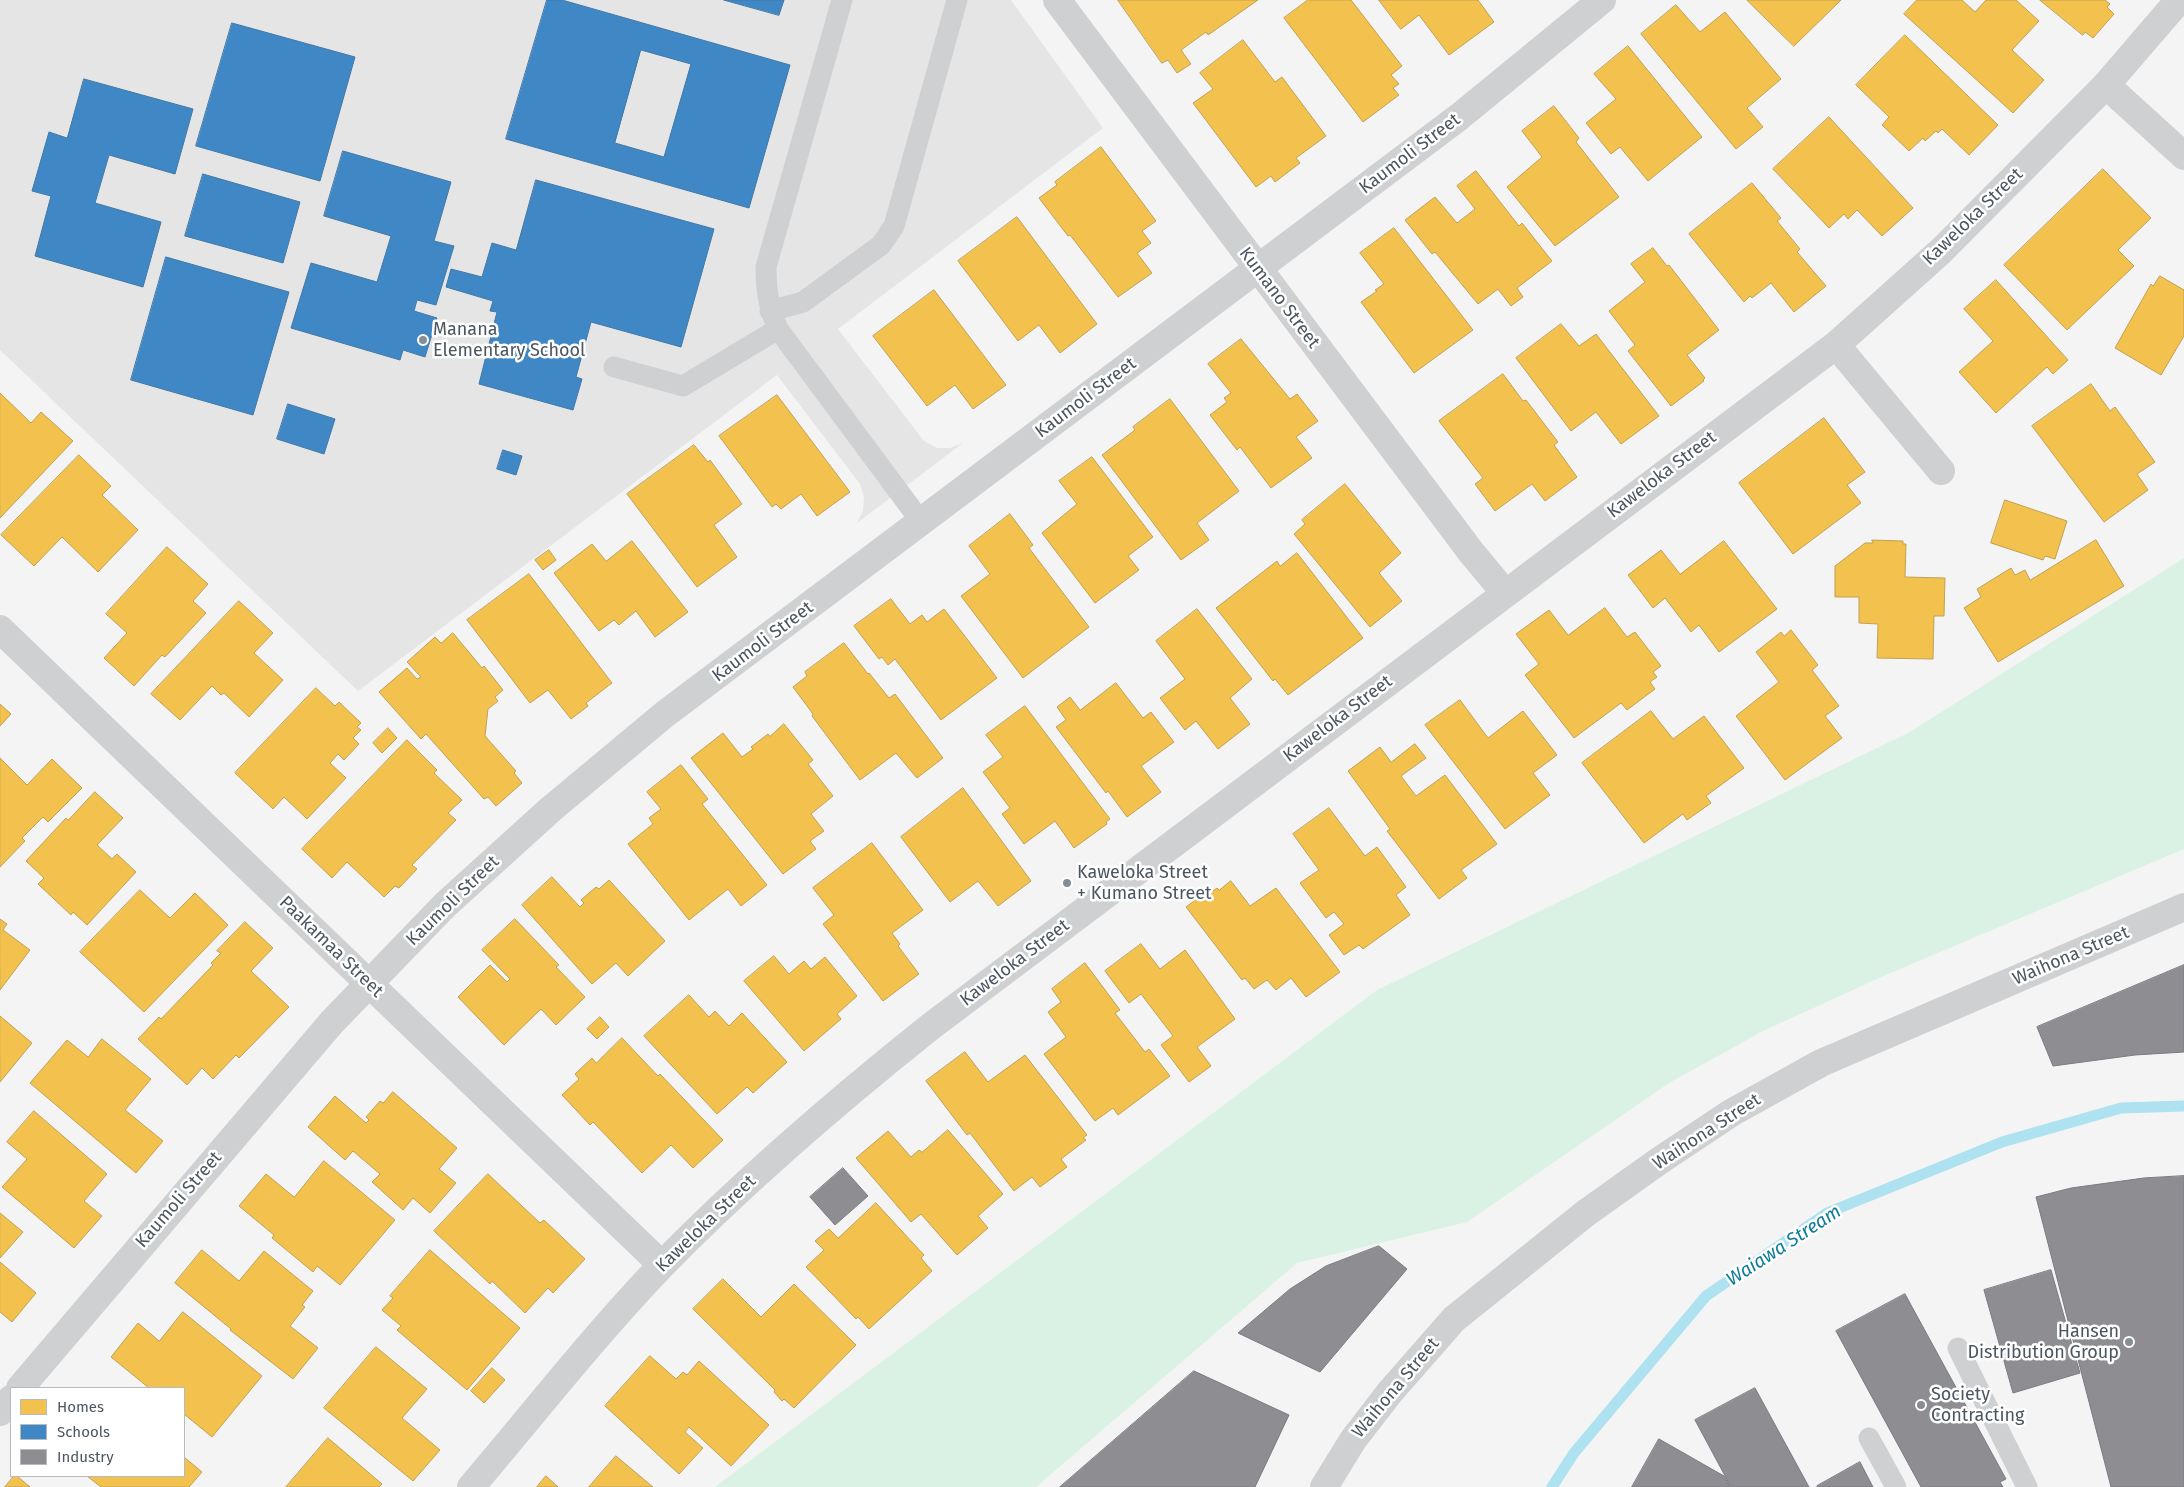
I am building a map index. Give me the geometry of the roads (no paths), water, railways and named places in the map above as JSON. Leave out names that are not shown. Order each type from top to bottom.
[{"type":"street","name":"Kumano Street","points":[[1057,0],[1471,552],[1505,594]]},
{"type":"street","name":"Kaweloka Street","points":[[471,1487],[603,1330],[662,1265],[754,1177],[840,1100],[930,1027],[1836,345],[1941,251],[2106,85],[2179,0]]},
{"type":"street","name":"Kaumoli Street","points":[[21,1387],[319,1037],[446,905],[551,809],[665,714],[922,523],[1257,268],[1460,118],[1584,6]]},
{"type":"street","points":[[2106,85],[2184,156]]},
{"type":"street","points":[[1836,345],[1941,471]]},
{"type":"street","name":"Paakamaa Street","points":[[0,629],[662,1265]]},
{"type":"street","name":"Waihona Street","points":[[1324,1487],[1353,1440],[1390,1392],[1454,1319],[1586,1213],[1675,1150],[1730,1113],[1822,1063],[2184,908]]},
{"type":"street","points":[[0,1412],[10,1400]]},
{"type":"lane","points":[[842,0],[766,267],[766,292],[774,320],[922,523]]},
{"type":"lane","points":[[614,367],[683,386],[881,245],[894,226],[957,0]]},
{"type":"lane","points":[[1958,1348],[2027,1487]]},
{"type":"lane","points":[[1869,1438],[1896,1487]]},
{"type":"waterway","name":"Waiawa Stream","points":[[1552,1487],[1574,1453],[1706,1296],[1827,1213],[2002,1142],[2121,1108],[2184,1106]]},
{"type":"place","name":"Manana Elementary School","points":[[423,340]]},
{"type":"place","name":"Kaweloka Street + Kumano Street","points":[[1067,883]]},
{"type":"place","name":"Hansen Distribution Group","points":[[2129,1342]]},
{"type":"place","name":"Society Contracting","points":[[1921,1405]]}]
